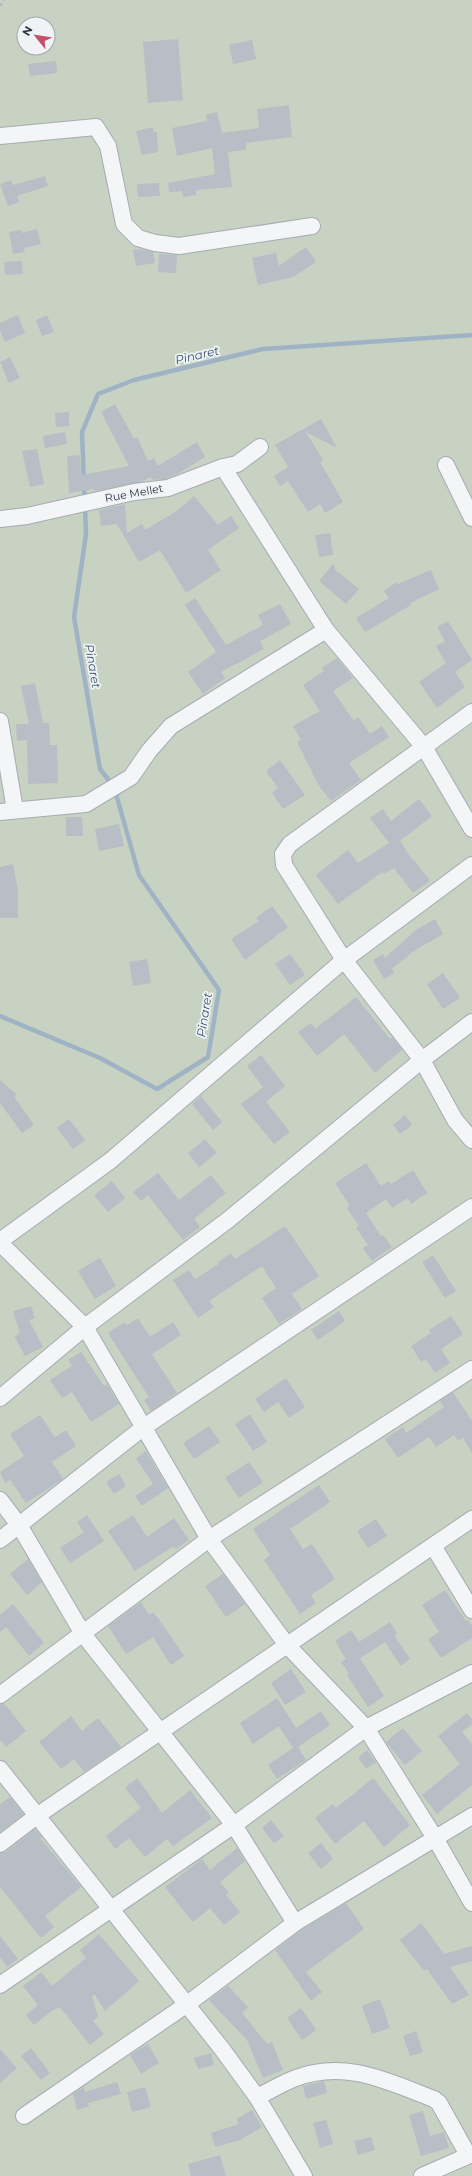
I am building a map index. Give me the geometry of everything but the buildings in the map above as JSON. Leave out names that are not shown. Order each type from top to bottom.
[{"type":"street","points":[[0,136],[96,127],[108,146],[124,224],[138,238],[155,243],[179,246],[312,226]]},
{"type":"street","name":"Rue Mellet","points":[[0,519],[27,516],[134,492],[168,488],[223,467],[237,464],[260,447]]},
{"type":"street","points":[[446,465],[472,518]]},
{"type":"street","points":[[223,467],[326,630],[424,747],[472,829]]},
{"type":"street","points":[[0,722],[8,811],[86,804],[131,777],[149,751],[171,726],[326,630]]},
{"type":"street","points":[[472,712],[290,844],[283,854],[284,865],[344,960],[422,1060],[455,1120],[472,1140]]},
{"type":"street","points":[[472,865],[344,960],[110,1161],[0,1242],[85,1327],[209,1539],[287,1645],[366,1728],[435,1838],[472,1903]]},
{"type":"street","points":[[0,1398],[85,1327],[228,1220],[422,1060],[472,1022]]},
{"type":"street","points":[[0,1540],[144,1427],[472,1207]]},
{"type":"street","points":[[0,1695],[209,1539],[472,1369]]},
{"type":"street","points":[[0,1500],[19,1525],[83,1634],[234,1825],[295,1923]]},
{"type":"street","points":[[0,1844],[38,1815],[472,1519]]},
{"type":"street","points":[[432,1546],[472,1610]]},
{"type":"street","points":[[0,1985],[234,1825],[366,1728],[472,1673]]},
{"type":"street","points":[[0,1769],[222,2049],[257,2097],[304,2176]]},
{"type":"street","points":[[24,2116],[186,2005],[295,1923],[472,1816]]},
{"type":"street","points":[[257,2097],[296,2078],[310,2075],[355,2071],[374,2076],[434,2099],[439,2104],[470,2155],[422,2176]]},
{"type":"path","points":[[0,6],[4,0]]},
{"type":"green space","points":[[0,0],[472,0],[472,2176],[0,2176]]},
{"type":"waterway","name":"Pinaret","points":[[0,1016],[100,1058],[157,1089],[208,1057],[219,990],[139,875],[114,787],[100,769],[74,617],[86,534],[82,432],[98,394],[134,380],[263,349],[472,335]]}]
